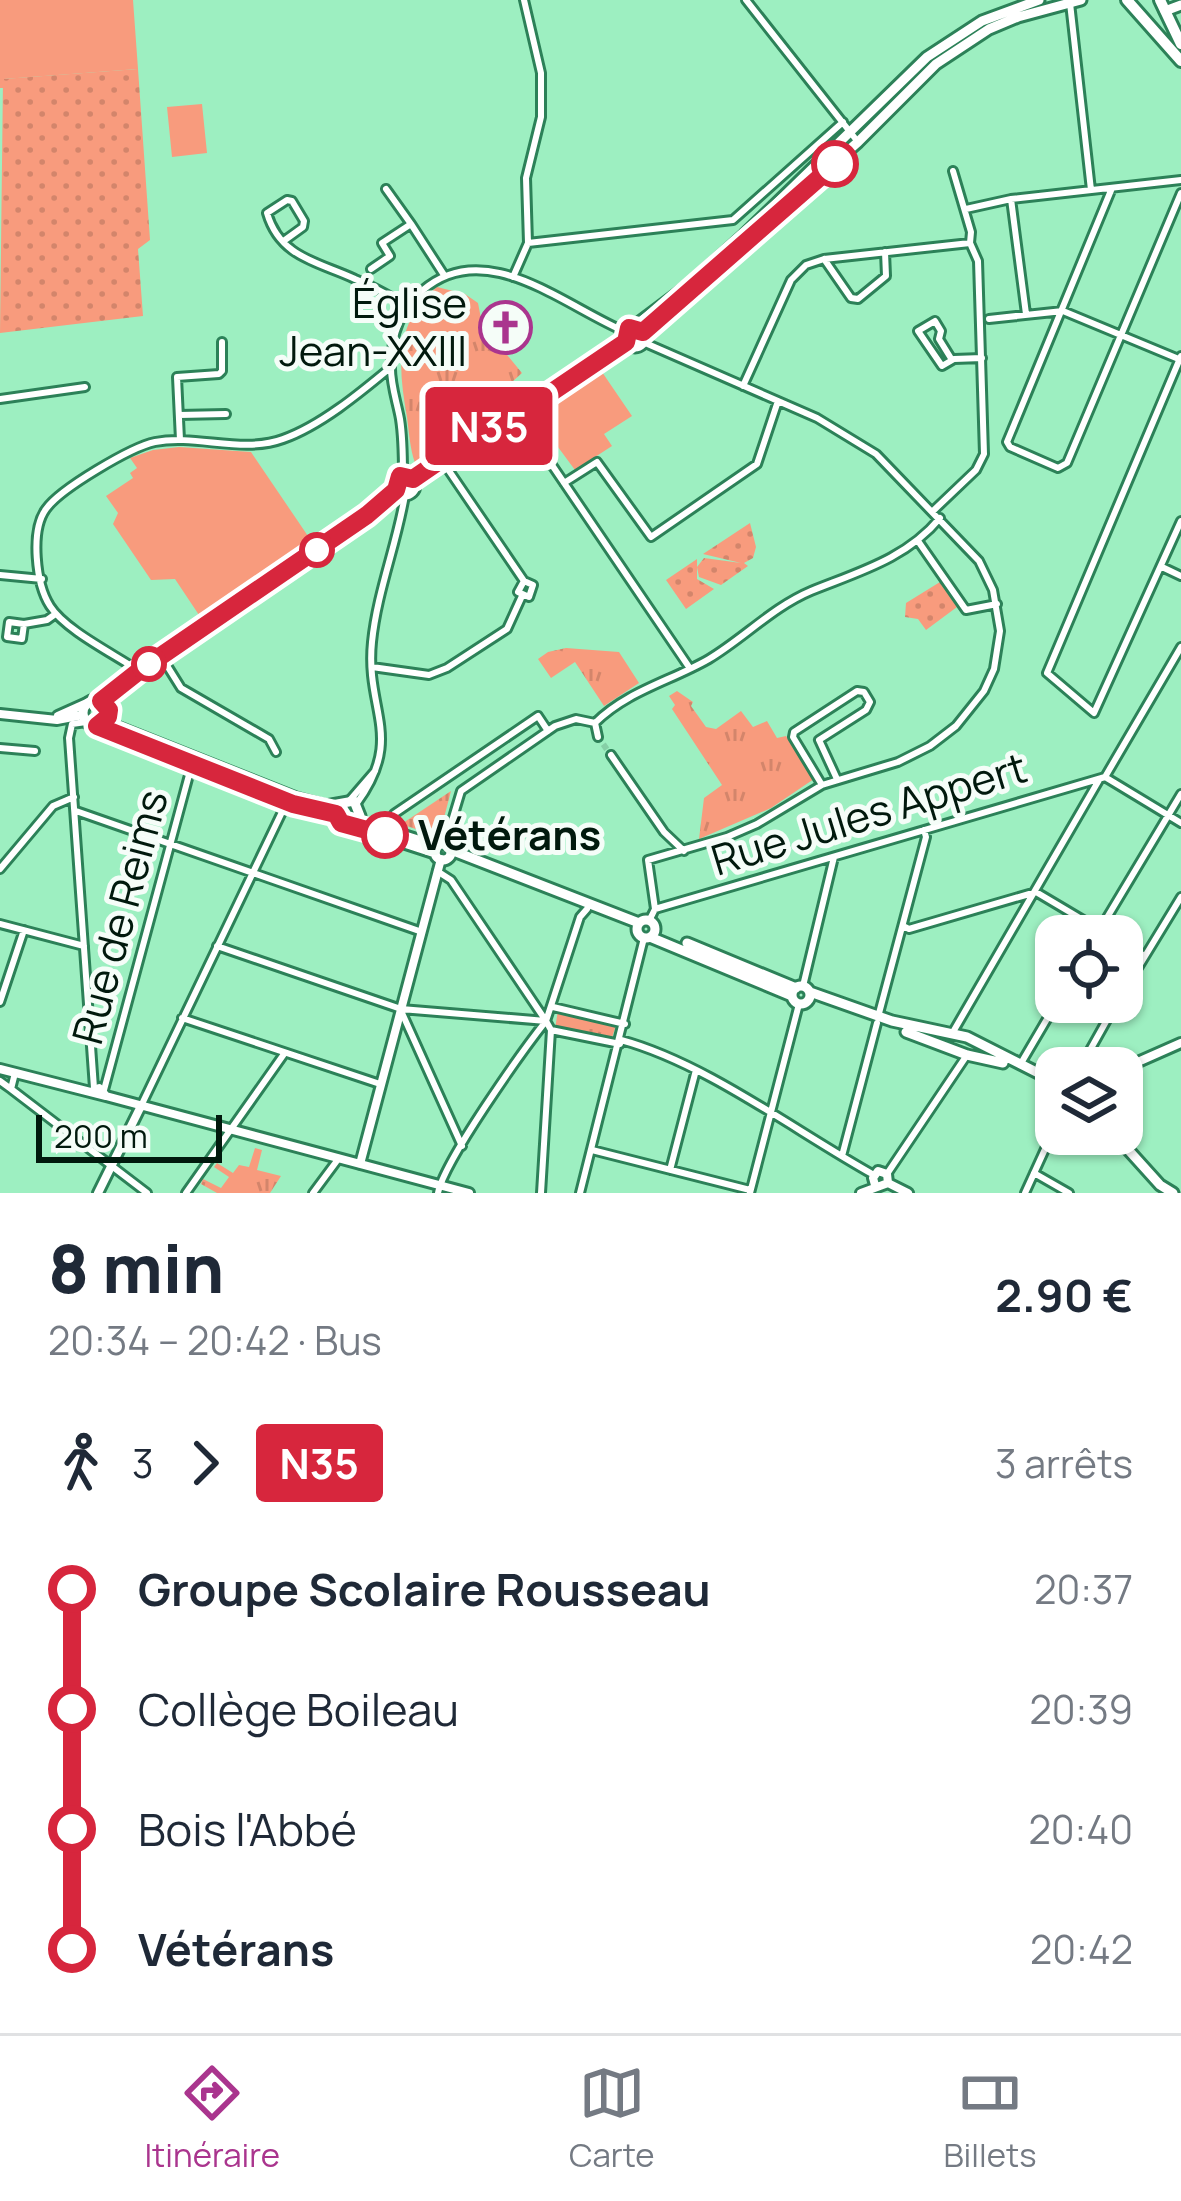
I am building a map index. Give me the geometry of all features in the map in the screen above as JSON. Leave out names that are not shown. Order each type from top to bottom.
[{"type":"main road","points":[[859,136],[927,57],[952,38],[982,21],[1040,0]]},
{"type":"main road","points":[[400,492],[396,480],[543,398],[634,335],[959,46],[1018,17],[1076,2]]},
{"type":"main road","points":[[1130,2],[1150,14],[1162,6],[1181,5]]},
{"type":"main road","points":[[1130,2],[1181,61]]},
{"type":"main road","points":[[1162,6],[1181,44]]},
{"type":"main road","points":[[89,721],[87,703],[101,701],[400,492],[414,489],[408,477]]},
{"type":"main road","points":[[101,701],[109,710],[108,717]]},
{"type":"main road","points":[[89,721],[108,717]]},
{"type":"main road","points":[[108,717],[117,727],[337,810]]},
{"type":"main road","points":[[89,721],[280,799],[354,811],[443,852],[801,994],[930,1036],[968,1055],[984,1052],[1035,1074]]},
{"type":"main road","points":[[337,810],[341,823],[354,811]]},
{"type":"main road","points":[[354,811],[387,830],[646,930]]},
{"type":"main road","points":[[930,1036],[953,1032],[1035,1076]]},
{"type":"main road","points":[[1133,1155],[1172,1193]]},
{"type":"street","points":[[513,277],[528,243],[525,194],[542,117],[541,83],[524,0]]},
{"type":"street","points":[[746,0],[859,136]]},
{"type":"street","points":[[1076,2],[1091,190]]},
{"type":"street","points":[[528,243],[734,220],[843,122]]},
{"type":"street","points":[[933,511],[983,460],[978,261],[953,171]]},
{"type":"street","points":[[966,209],[1011,199],[1181,180]]},
{"type":"street","points":[[1112,188],[1007,442],[1062,468],[1181,193]]},
{"type":"street","points":[[386,189],[444,275]]},
{"type":"street","points":[[1011,199],[1026,315]]},
{"type":"street","points":[[285,239],[303,227],[304,221],[286,200],[267,213],[285,239],[308,262],[357,279],[407,306]]},
{"type":"street","points":[[371,269],[390,256],[382,243],[411,224]]},
{"type":"street","points":[[743,386],[791,280],[806,266],[970,243]]},
{"type":"street","points":[[824,260],[851,298],[858,299],[886,276],[885,252]]},
{"type":"street","points":[[408,477],[390,368],[395,334],[407,306],[444,275],[478,268],[513,277],[860,442],[979,561],[997,604],[1000,631],[994,669],[984,691],[956,726],[914,754],[822,784],[757,824],[646,863],[655,909],[580,1193]]},
{"type":"street","points":[[989,319],[1063,311],[1181,359],[1048,668],[1049,677],[1094,713],[1181,521]]},
{"type":"street","points":[[952,360],[934,320],[918,331],[941,366],[952,360],[982,358]]},
{"type":"street","points":[[180,440],[177,377],[219,374],[223,370],[222,342]]},
{"type":"street","points":[[139,671],[55,614],[46,599],[36,536],[46,508],[121,455],[146,444],[180,440],[263,444],[286,438],[390,368]]},
{"type":"street","points":[[0,399],[85,387]]},
{"type":"street","points":[[564,483],[597,462],[651,538],[757,464],[778,401]]},
{"type":"street","points":[[515,411],[689,668]]},
{"type":"street","points":[[179,415],[226,413]]},
{"type":"street","points":[[372,667],[429,675],[447,668],[507,629],[522,596],[518,586],[524,581],[441,459]]},
{"type":"street","points":[[354,811],[377,769],[382,733],[372,667],[374,625],[400,492]]},
{"type":"street","points":[[360,1164],[460,792],[548,731],[576,719],[596,723],[646,687],[706,661],[807,592],[880,564],[918,541],[940,518]]},
{"type":"street","points":[[918,541],[966,610],[997,604]]},
{"type":"street","points":[[1162,567],[1181,576]]},
{"type":"street","points":[[0,575],[42,579]]},
{"type":"street","points":[[24,624],[55,614]]},
{"type":"street","points":[[953,1032],[1181,647]]},
{"type":"street","points":[[161,656],[181,688],[269,739],[276,752]]},
{"type":"street","points":[[822,784],[794,732],[857,691],[864,692],[870,702],[866,710],[819,740],[837,779]]},
{"type":"street","points":[[51,718],[87,703]]},
{"type":"street","points":[[0,714],[89,721]]},
{"type":"street","points":[[387,830],[394,814],[538,716],[548,731]]},
{"type":"street","points":[[89,721],[72,724],[70,730],[93,1073],[99,1091]]},
{"type":"street","points":[[596,723],[598,737]]},
{"type":"street","points":[[0,748],[35,751]]},
{"type":"street","points":[[611,755],[664,832],[685,851]]},
{"type":"street","name":"Rue de Reims","points":[[99,1091],[110,1075],[189,775],[204,770]]},
{"type":"street","points":[[1103,777],[1181,823]]},
{"type":"street","name":"Rue Jules Appert","points":[[655,909],[1103,777]]},
{"type":"street","points":[[1109,915],[1181,794]]},
{"type":"street","points":[[0,869],[52,806],[74,797]]},
{"type":"street","points":[[98,1193],[283,810],[280,799]]},
{"type":"street","points":[[76,811],[422,932]]},
{"type":"street","points":[[842,1156],[904,926],[924,830]]},
{"type":"street","points":[[664,832],[667,856]]},
{"type":"street","points":[[592,1150],[750,1192],[834,857]]},
{"type":"street","points":[[437,871],[451,880],[549,1026]]},
{"type":"street","points":[[904,926],[909,929],[1036,892],[1071,915]]},
{"type":"street","points":[[1144,956],[1181,897]]},
{"type":"street","points":[[541,1193],[549,1026],[580,917],[587,909]]},
{"type":"street","points":[[0,924],[84,946]]},
{"type":"street","points":[[0,1002],[24,930]]},
{"type":"street","points":[[217,946],[401,1009],[549,1026],[657,1050],[842,1156],[874,1180]]},
{"type":"street","points":[[553,1006],[625,1024]]},
{"type":"street","points":[[401,1009],[462,1146]]},
{"type":"street","points":[[182,1018],[380,1084]]},
{"type":"street","points":[[1020,1065],[1045,1023]]},
{"type":"street","points":[[438,1189],[462,1146],[549,1026]]},
{"type":"street","points":[[1143,1060],[1181,1043]]},
{"type":"street","points":[[186,1193],[285,1053]]},
{"type":"street","points":[[887,1179],[968,1055]]},
{"type":"street","points":[[0,1069],[99,1091],[438,1189],[469,1193]]},
{"type":"street","points":[[670,1170],[696,1070]]},
{"type":"street","points":[[11,1089],[15,1073]]},
{"type":"street","points":[[93,1073],[110,1075]]},
{"type":"street","points":[[0,1081],[147,1193]]},
{"type":"street","points":[[1025,1193],[1042,1155]]},
{"type":"street","points":[[313,1193],[339,1158]]},
{"type":"street","points":[[1034,1173],[1069,1193]]},
{"type":"street","points":[[861,1193],[874,1180],[887,1179],[908,1193]]},
{"type":"green space","points":[[0,0],[133,0],[138,69],[4,79],[4,88],[0,88]]},
{"type":"green space","points":[[138,69],[150,240],[138,249],[143,316],[0,333],[3,79]]},
{"type":"green space","points":[[202,104],[207,153],[172,157],[167,107]]},
{"type":"green space","points":[[437,287],[465,294],[478,303],[484,334],[490,334],[522,373],[512,382],[518,398],[503,403],[415,463],[402,381],[402,346],[413,315]]},
{"type":"green space","points":[[602,372],[632,416],[604,434],[612,446],[575,470],[555,443],[538,432],[537,418]]},
{"type":"green space","points":[[179,447],[251,452],[312,542],[201,618],[175,579],[151,580],[113,524],[118,513],[106,496],[133,478],[130,473],[137,468],[130,458]]},
{"type":"green space","points":[[750,523],[756,547],[753,558],[744,563],[748,566],[721,585],[699,577],[697,567],[704,558],[741,563],[703,554]]},
{"type":"green space","points":[[697,559],[697,579],[714,589],[686,609],[666,580]]},
{"type":"green space","points":[[940,582],[957,607],[926,630],[918,619],[905,617],[906,603]]},
{"type":"green space","points":[[566,648],[619,652],[639,683],[604,706],[575,662],[551,678],[538,659]]},
{"type":"green space","points":[[677,691],[693,702],[691,706],[706,727],[716,729],[741,711],[753,727],[767,721],[777,738],[786,736],[814,779],[771,808],[699,839],[704,798],[722,785],[672,709],[675,705],[669,696]]},
{"type":"green space","points":[[451,791],[439,837],[404,825],[403,823]]},
{"type":"green space","points":[[558,1010],[616,1025],[611,1041],[555,1029]]},
{"type":"green space","points":[[255,1148],[262,1150],[257,1170],[281,1176],[270,1193],[217,1193],[201,1184],[203,1179],[221,1188],[229,1177],[214,1167],[217,1163],[233,1173],[239,1165],[249,1167]]},
{"type":"tunnel","points":[[598,737],[611,755]]},
{"type":"bus line","name":"N35","points":[[385,835],[341,823],[336,814],[293,804],[97,726],[108,717],[109,710],[101,701],[367,515],[396,490],[400,476],[413,479],[506,415],[543,398],[626,342],[629,328],[643,332],[835,164]]},
{"type":"place","name":"Église Jean-XXIII","points":[[506,327]]},
{"type":"place","name":"Vétérans","points":[[385,835]]}]
